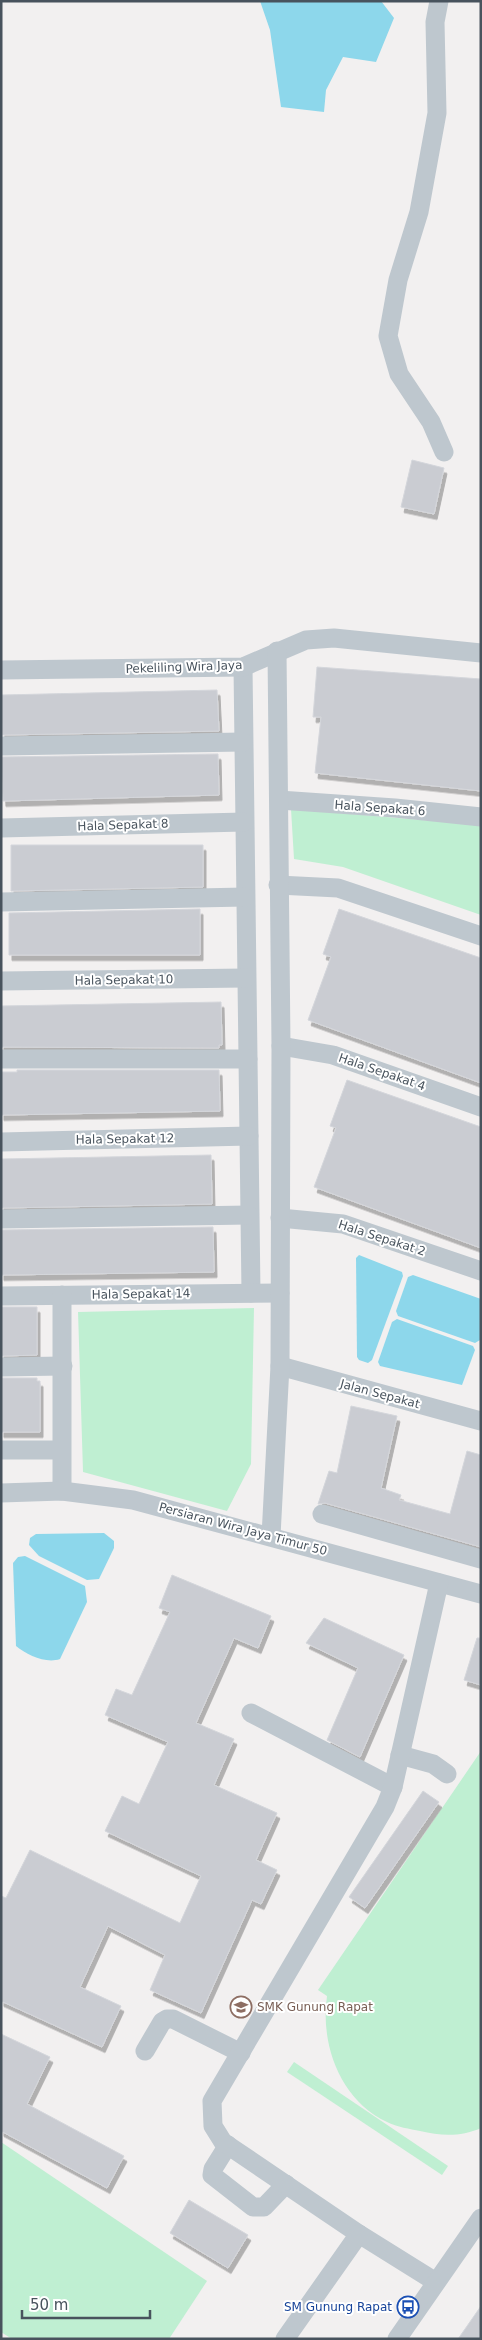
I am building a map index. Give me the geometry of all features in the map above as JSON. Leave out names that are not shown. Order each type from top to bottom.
[{"type":"street","points":[[439,1],[435,22],[437,113],[419,212],[398,280],[388,336],[399,374],[431,422],[444,452]]},
{"type":"street","name":"Pekeliling Wira Jaya","points":[[1,670],[243,667],[306,640],[334,638],[481,653]]},
{"type":"street","points":[[271,1536],[280,1366],[277,651]]},
{"type":"street","points":[[243,667],[251,1293]]},
{"type":"street","points":[[1,746],[243,742]]},
{"type":"street","name":"Hala Sepakat 6","points":[[279,800],[395,808],[481,817]]},
{"type":"street","name":"Hala Sepakat 8","points":[[1,828],[244,822]]},
{"type":"street","points":[[278,884],[338,888],[481,936]]},
{"type":"street","points":[[1,902],[245,898]]},
{"type":"street","name":"Hala Sepakat 10","points":[[1,981],[246,978]]},
{"type":"street","name":"Hala Sepakat 4","points":[[280,1046],[333,1055],[481,1107]]},
{"type":"street","points":[[1,1059],[248,1059]]},
{"type":"street","name":"Hala Sepakat 12","points":[[1,1142],[249,1136]]},
{"type":"street","points":[[1,1219],[249,1215]]},
{"type":"street","name":"Hala Sepakat 2","points":[[280,1218],[343,1224],[481,1271]]},
{"type":"street","name":"Hala Sepakat 14","points":[[1,1296],[280,1293]]},
{"type":"street","points":[[62,1295],[62,1491]]},
{"type":"street","points":[[1,1367],[63,1366]]},
{"type":"street","name":"Jalan Sepakat","points":[[280,1366],[481,1422]]},
{"type":"street","points":[[1,1450],[61,1450]]},
{"type":"street","name":"Persiaran Wira Jaya Timur 50","points":[[1,1493],[62,1491],[133,1500],[481,1594]]},
{"type":"street","points":[[322,1514],[481,1559]]},
{"type":"street","points":[[436,2282],[359,2234],[223,2142],[213,2126],[212,2101],[386,1807],[393,1787],[439,1583]]},
{"type":"street","points":[[251,1713],[393,1787]]},
{"type":"street","points":[[400,1754],[433,1764],[447,1774]]},
{"type":"street","points":[[145,2051],[162,2022],[167,2019],[173,2020],[240,2053]]},
{"type":"street","points":[[228,2145],[213,2169],[212,2175],[216,2180],[254,2207],[264,2207],[286,2184]]},
{"type":"street","points":[[397,2339],[436,2282],[478,2229]]},
{"type":"street","points":[[285,2339],[359,2234]]},
{"type":"green space","points":[[291,809],[481,825],[481,915],[343,867],[294,859]]},
{"type":"green space","points":[[254,1308],[251,1464],[227,1511],[83,1472],[78,1312]]},
{"type":"green space","points":[[481,1751],[481,2128],[451,2135],[436,2134],[391,2124],[371,2112],[357,2100],[337,2069],[327,2033],[327,1996],[318,1990]]},
{"type":"green space","points":[[294,2062],[448,2166],[442,2175],[287,2072]]},
{"type":"green space","points":[[1,2142],[207,2281],[169,2339],[12,2339],[1,2332]]},
{"type":"water","points":[[260,1],[381,1],[394,18],[376,62],[343,57],[326,90],[324,112],[281,107],[270,30]]},
{"type":"water","points":[[359,1255],[402,1272],[403,1276],[372,1360],[368,1363],[359,1360],[357,1357],[356,1258]]},
{"type":"water","points":[[413,1275],[481,1299],[480,1340],[475,1343],[398,1316],[396,1311],[408,1277]]},
{"type":"water","points":[[397,1319],[473,1346],[475,1350],[462,1385],[380,1366],[378,1362],[392,1322]]},
{"type":"water","points":[[104,1533],[114,1541],[114,1548],[99,1579],[87,1580],[39,1556],[29,1545],[30,1538],[36,1534]]},
{"type":"water","points":[[25,1556],[85,1586],[87,1602],[60,1659],[37,1658],[16,1646],[13,1563],[18,1557]]},
{"type":"building","points":[[412,460],[444,468],[434,514],[401,507]]},
{"type":"building","points":[[317,667],[481,679],[481,791],[315,773],[321,717],[313,717]]},
{"type":"building","points":[[217,690],[219,731],[2,735],[1,695]]},
{"type":"building","points":[[218,754],[219,795],[3,801],[1,757]]},
{"type":"building","points":[[11,845],[203,845],[203,887],[11,891]]},
{"type":"building","points":[[200,909],[200,955],[9,955],[9,913]]},
{"type":"building","points":[[339,909],[481,958],[481,1083],[308,1020],[331,957],[323,954]]},
{"type":"building","points":[[221,1002],[222,1045],[219,1045],[219,1048],[1,1047],[1,1006]]},
{"type":"building","points":[[17,1070],[219,1070],[220,1111],[1,1115],[1,1072],[17,1072]]},
{"type":"building","points":[[347,1080],[481,1127],[481,1248],[314,1187],[336,1128],[330,1126]]},
{"type":"building","points":[[211,1155],[212,1204],[1,1208],[1,1159]]},
{"type":"building","points":[[213,1227],[214,1272],[1,1275],[1,1230]]},
{"type":"building","points":[[1,1307],[37,1307],[37,1355],[1,1356]]},
{"type":"building","points":[[1,1378],[37,1378],[37,1381],[40,1381],[40,1432],[1,1432]]},
{"type":"building","points":[[351,1406],[397,1416],[381,1488],[401,1495],[399,1500],[450,1514],[467,1451],[481,1455],[481,1547],[325,1503],[318,1504],[329,1471],[337,1473]]},
{"type":"building","points":[[172,1575],[271,1616],[258,1648],[234,1638],[196,1723],[234,1739],[214,1785],[277,1813],[256,1860],[277,1870],[261,1904],[252,1900],[201,2013],[150,1990],[165,1955],[108,1926],[80,1987],[121,2006],[102,2047],[1,2001],[1,1896],[6,1898],[30,1850],[180,1923],[201,1876],[105,1831],[122,1796],[139,1804],[168,1742],[105,1715],[116,1689],[132,1695],[170,1612],[159,1608]]},
{"type":"building","points":[[324,1618],[404,1655],[360,1757],[327,1740],[358,1668],[306,1643]]},
{"type":"building","points":[[477,1638],[481,1638],[481,1685],[464,1680]]},
{"type":"building","points":[[423,1791],[439,1802],[365,1908],[349,1897]]},
{"type":"building","points":[[1,2034],[50,2057],[27,2104],[124,2156],[107,2188],[1,2131]]},
{"type":"building","points":[[189,2200],[248,2235],[228,2268],[170,2233]]},
{"type":"building","points":[[481,2306],[481,2339],[458,2339]]},
{"type":"place","name":"SMK Gunung Rapat","points":[[241,2007]]},
{"type":"place","name":"SM Gunung Rapat","points":[[408,2307]]}]
